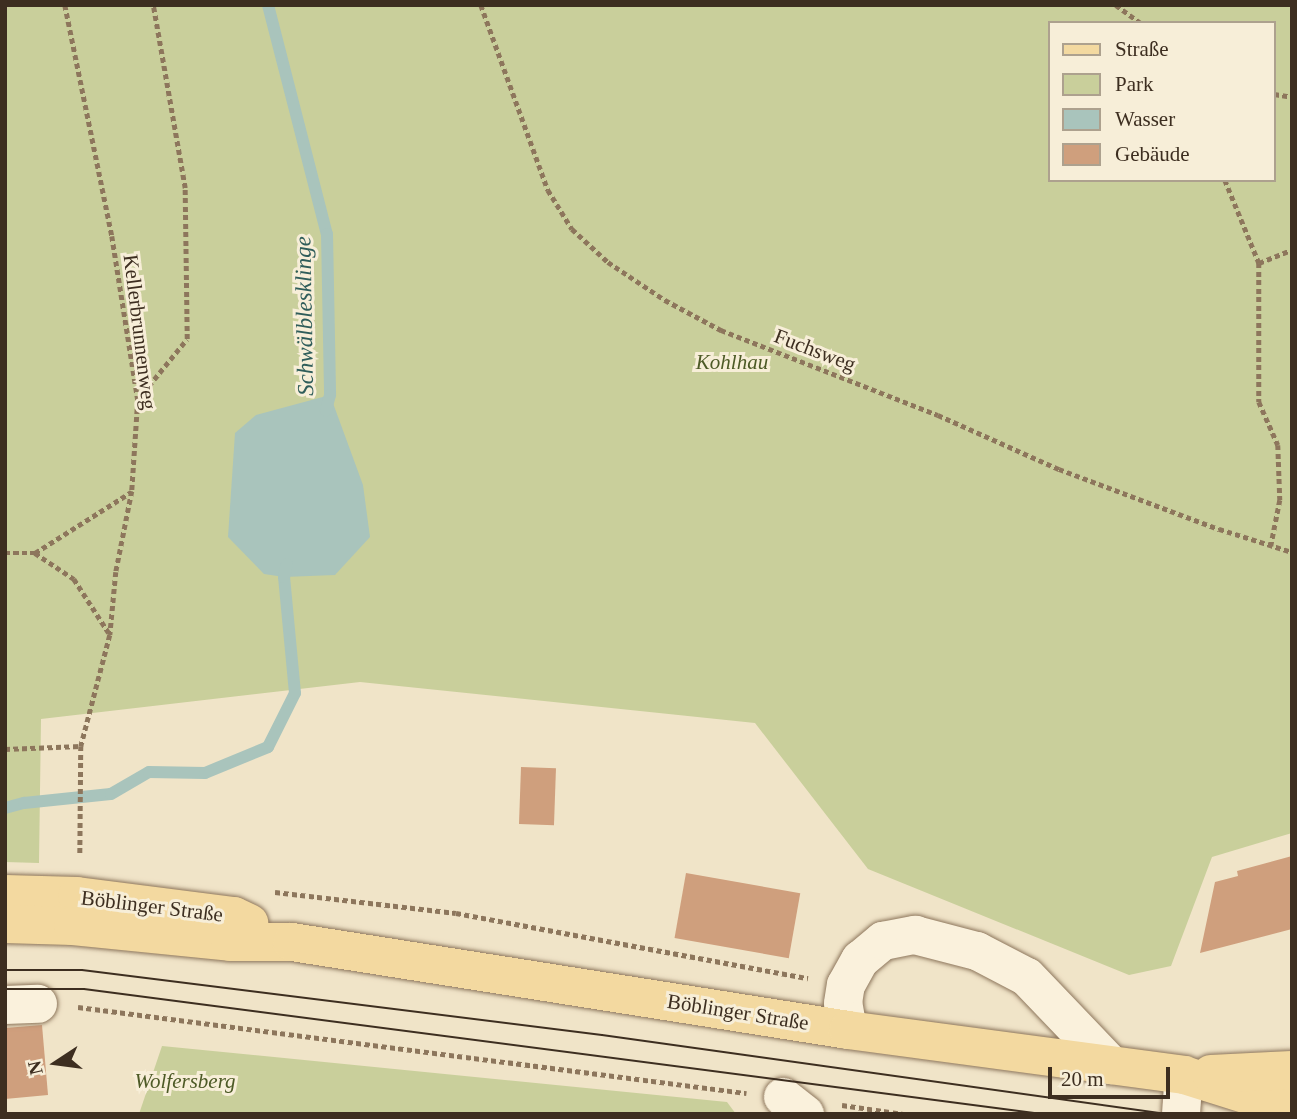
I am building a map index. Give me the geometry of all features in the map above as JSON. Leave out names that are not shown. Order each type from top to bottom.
[{"type":"main road","name":"Böblinger Straße","points":[[5,894],[78,886],[234,916],[292,942]]},
{"type":"main road","name":"Böblinger Straße","points":[[5,924],[74,926],[230,942],[292,942],[848,1030],[1184,1075],[1292,1070]]},
{"type":"main road","name":"Böblinger Straße","points":[[1184,1075],[1245,1104],[1292,1109]]},
{"type":"lane","points":[[848,1030],[843,1003],[846,985],[860,960],[883,941],[915,935],[976,951],[1027,977],[1111,1065]]},
{"type":"lane","points":[[1181,1114],[1184,1075]]},
{"type":"path","name":"Kellerbrunnenweg","points":[[65,5],[112,236],[138,400],[132,491],[116,572],[110,635],[81,746],[79,831]]},
{"type":"path","points":[[138,400],[187,338],[185,188],[153,5]]},
{"type":"path","name":"Fuchsweg","points":[[481,5],[548,190],[572,229],[608,262],[664,300],[721,330],[938,415],[1059,469],[1292,552]]},
{"type":"path","points":[[1116,5],[1138,21]]},
{"type":"path","points":[[1226,182],[1259,263],[1259,402],[1278,445],[1280,500],[1271,545]]},
{"type":"path","points":[[1259,263],[1292,250]]},
{"type":"path","points":[[5,553],[35,553],[132,491]]},
{"type":"path","points":[[35,553],[74,579],[110,635]]},
{"type":"path","points":[[5,749],[81,746]]},
{"type":"path","points":[[268,891],[456,913],[820,980]]},
{"type":"path","points":[[22,1005],[794,1105]]},
{"type":"green space","name":"Kohlhau","points":[[5,5],[1292,5],[1292,833],[1212,857],[1171,966],[1129,975],[868,869],[755,723],[360,682],[41,719],[39,863],[5,862]]},
{"type":"green space","name":"Wolfersberg","points":[[162,1046],[727,1102],[736,1114],[139,1114]]},
{"type":"water","points":[[330,395],[363,485],[370,537],[335,575],[284,577],[264,574],[228,537],[235,433],[256,415]]},
{"type":"building","points":[[521,767],[556,768],[554,825],[519,824]]},
{"type":"building","points":[[1292,856],[1292,929],[1200,953],[1215,882],[1238,876],[1237,871]]},
{"type":"building","points":[[686,873],[800,893],[789,958],[675,938]]},
{"type":"building","points":[[42,1025],[48,1095],[5,1099],[5,1028]]},
{"type":"waterway","name":"Schwälblesklinge","points":[[268,5],[327,234],[330,395],[326,410]]},
{"type":"waterway","points":[[5,808],[24,803],[111,794],[149,772],[205,773],[268,747],[295,693],[284,577],[287,564]]},
{"type":"tram line","points":[[5,970],[82,970],[602,1035],[1167,1114]]},
{"type":"tram line","points":[[5,989],[84,989],[1042,1114]]}]
